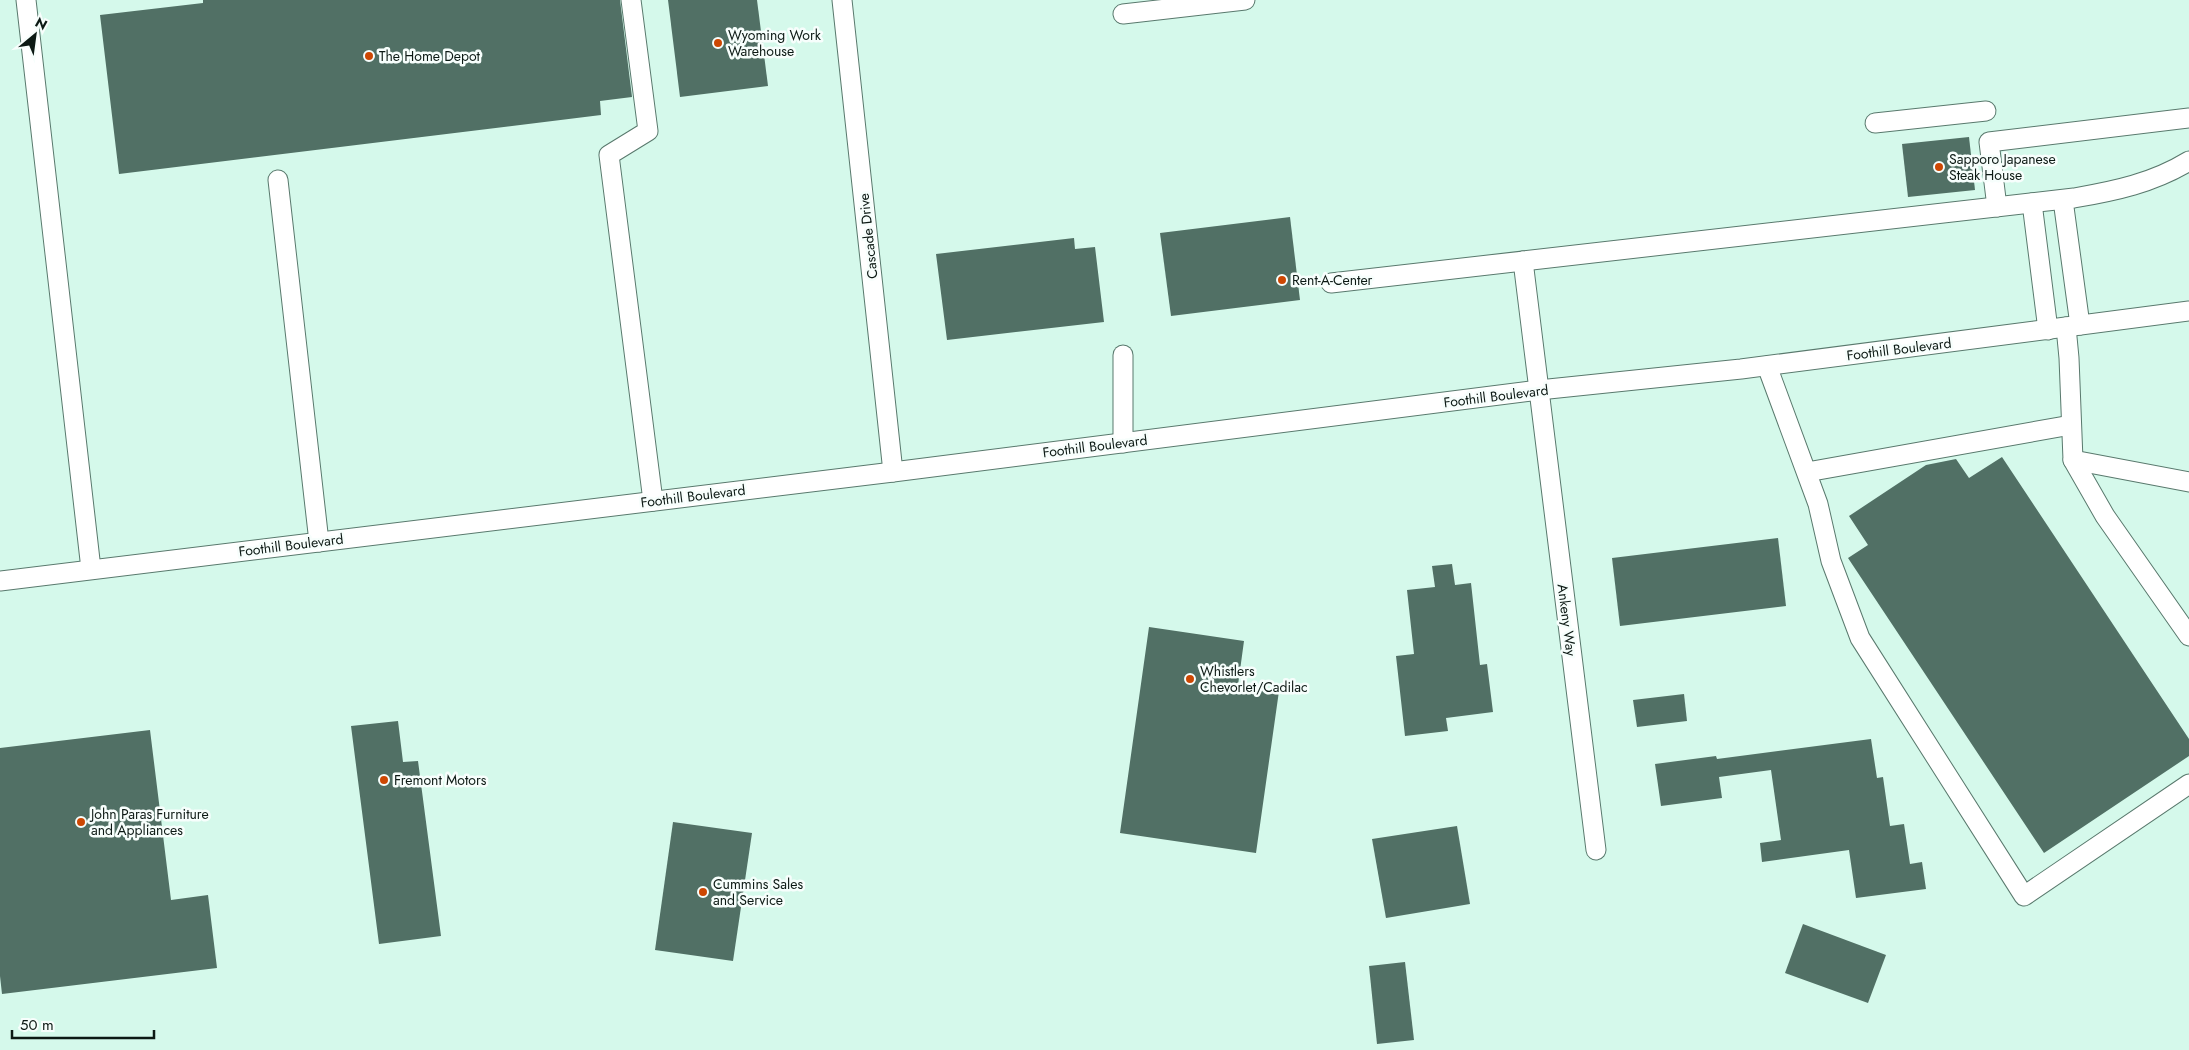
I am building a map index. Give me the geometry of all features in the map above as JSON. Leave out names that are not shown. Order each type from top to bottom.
[{"type":"street","points":[[26,0],[91,570]]},
{"type":"street","points":[[632,0],[648,131],[609,155],[653,501]]},
{"type":"street","name":"Cascade Drive","points":[[842,0],[893,472]]},
{"type":"street","points":[[1123,14],[1245,0]]},
{"type":"street","points":[[1875,123],[1986,111]]},
{"type":"street","points":[[1997,207],[1989,142],[2189,118]]},
{"type":"street","points":[[1331,283],[2063,200],[2141,184],[2166,175],[2189,161]]},
{"type":"street","points":[[278,180],[319,542]]},
{"type":"street","points":[[2063,200],[2065,328],[2069,358],[2073,460],[2105,516],[2189,636]]},
{"type":"street","points":[[2032,203],[2065,328]]},
{"type":"street","name":"Ankeny Way","points":[[1522,261],[1596,850]]},
{"type":"street","name":"Foothill Boulevard","points":[[0,581],[893,472],[1539,390],[1767,366],[2189,312]]},
{"type":"street","points":[[1123,355],[1123,443]]},
{"type":"street","points":[[1767,366],[1818,504],[1831,561],[1860,638],[2024,896],[2189,784]]},
{"type":"street","points":[[1807,472],[2072,425]]},
{"type":"street","points":[[2073,460],[2189,482]]},
{"type":"building","name":"The Home Depot","points":[[203,0],[620,0],[632,97],[600,101],[601,115],[119,174],[100,15],[203,3]]},
{"type":"building","name":"Wyoming Work Warehouse","points":[[668,0],[757,0],[768,86],[680,97]]},
{"type":"building","name":"Sapporo Japanese Steak House","points":[[1969,137],[1975,190],[1908,197],[1902,144]]},
{"type":"building","points":[[1290,217],[1300,300],[1171,316],[1160,233]]},
{"type":"building","points":[[1074,238],[1075,249],[1095,247],[1104,322],[947,340],[936,254]]},
{"type":"building","points":[[2002,457],[2189,739],[2189,756],[2044,853],[1848,558],[1868,545],[1849,516],[1926,465],[1956,459],[1969,478]]},
{"type":"building","points":[[1778,538],[1786,606],[1620,626],[1612,558]]},
{"type":"building","points":[[1452,564],[1455,585],[1471,583],[1480,665],[1487,664],[1493,712],[1446,718],[1448,731],[1405,736],[1396,656],[1414,654],[1407,590],[1435,587],[1432,566]]},
{"type":"building","points":[[1149,627],[1244,641],[1238,685],[1279,691],[1256,853],[1120,833]]},
{"type":"building","points":[[1684,694],[1687,721],[1637,727],[1633,700]]},
{"type":"building","points":[[398,721],[403,762],[418,761],[441,936],[379,944],[351,726]]},
{"type":"building","name":"John Paras Furniture and Appliances","points":[[150,730],[171,900],[208,895],[217,968],[2,994],[0,976],[0,748]]},
{"type":"building","points":[[1871,739],[1877,778],[1883,777],[1890,826],[1904,824],[1910,864],[1922,862],[1926,889],[1856,898],[1849,850],[1762,862],[1760,843],[1781,840],[1771,770],[1719,777],[1722,798],[1661,806],[1655,764],[1716,756],[1717,759]]},
{"type":"building","name":"Cummins Sales and Service","points":[[673,822],[752,833],[733,961],[655,950]]},
{"type":"building","points":[[1457,826],[1470,904],[1386,918],[1372,839]]},
{"type":"building","points":[[1803,924],[1886,955],[1868,1003],[1785,973]]},
{"type":"building","points":[[1405,962],[1414,1040],[1377,1044],[1369,966]]},
{"type":"place","name":"Wyoming Work Warehouse","points":[[718,43]]},
{"type":"place","name":"The Home Depot","points":[[369,56]]},
{"type":"place","name":"Sapporo Japanese Steak House","points":[[1939,167]]},
{"type":"place","name":"Rent-A-Center","points":[[1282,280]]},
{"type":"place","name":"Whistlers Chevorlet/Cadilac","points":[[1190,679]]},
{"type":"place","name":"Fremont Motors","points":[[384,780]]},
{"type":"place","name":"John Paras Furniture and Appliances","points":[[81,822]]},
{"type":"place","name":"Cummins Sales and Service","points":[[703,892]]}]
